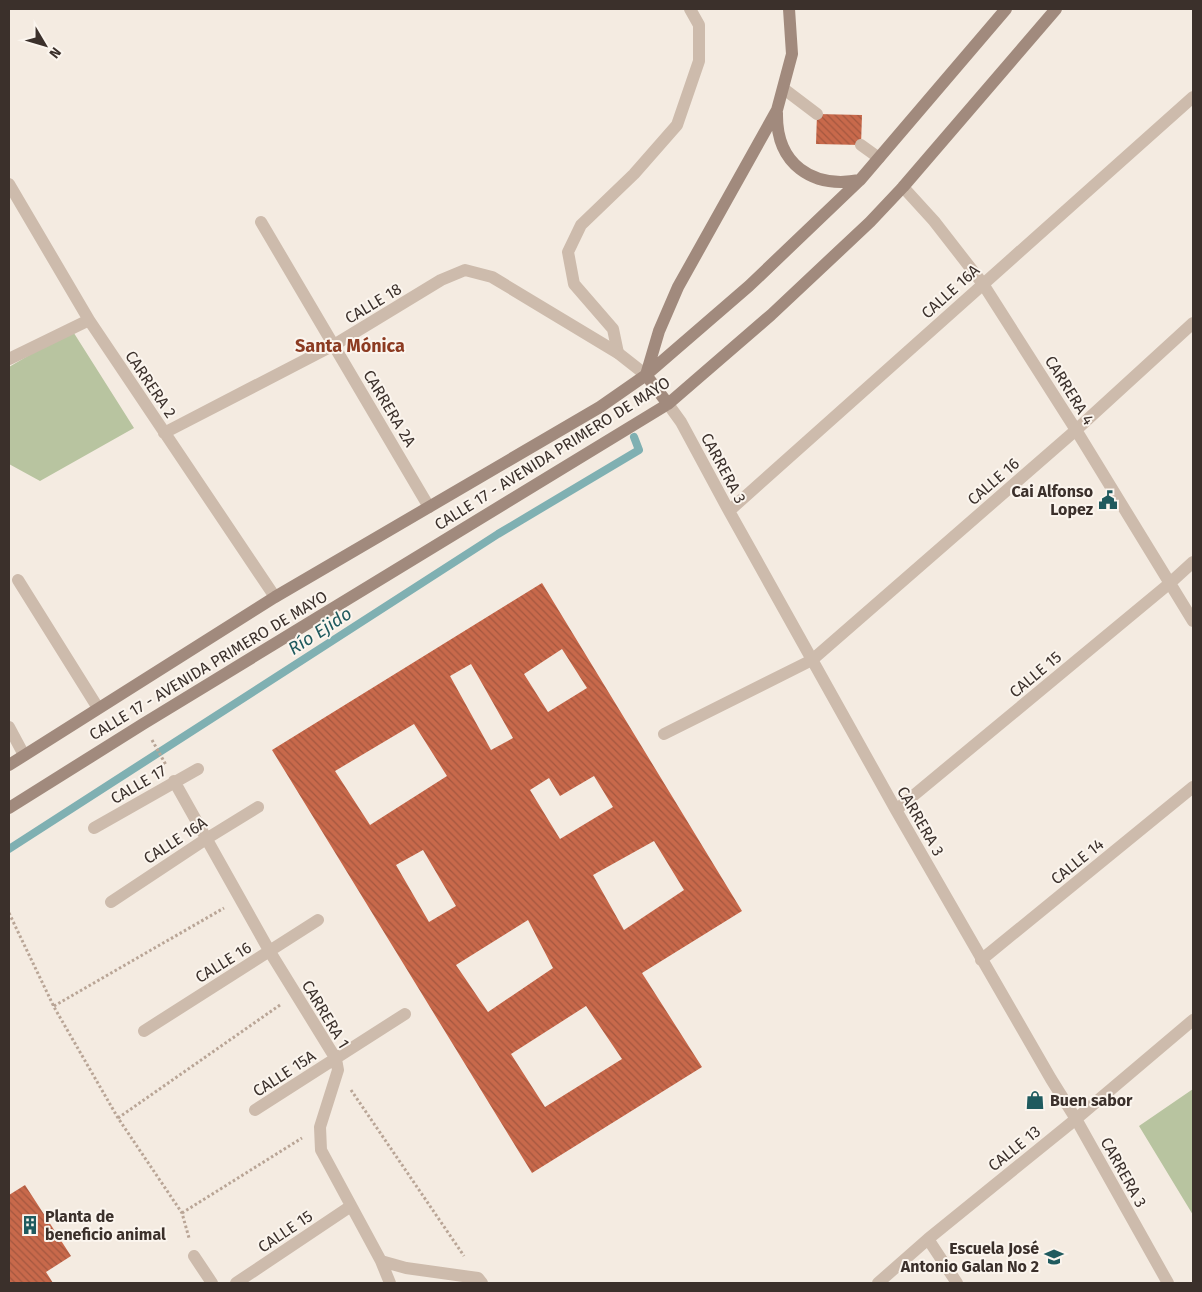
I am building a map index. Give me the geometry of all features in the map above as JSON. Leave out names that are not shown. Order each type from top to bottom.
[{"type":"main road","points":[[646,375],[658,331],[678,287],[777,110],[792,54],[789,9]]},
{"type":"main road","name":"CALLE 17 - AVENIDA PRIMERO DE MAYO","points":[[9,765],[275,597],[600,407],[646,375],[749,286],[860,180],[1006,9]]},
{"type":"main road","name":"CALLE 17 - AVENIDA PRIMERO DE MAYO","points":[[9,808],[143,724],[668,404],[771,315],[870,222],[903,187],[1056,9]]},
{"type":"main road","points":[[777,110],[777,127],[781,142],[788,156],[799,168],[813,177],[828,182],[844,183],[860,180]]},
{"type":"main road","name":"CARRERA 3","points":[[646,375],[668,404]]},
{"type":"street","points":[[618,353],[613,329],[574,284],[568,252],[582,225],[634,174],[677,125],[699,61],[699,25],[690,9]]},
{"type":"street","points":[[784,89],[818,114]]},
{"type":"street","name":"CALLE 16A","points":[[729,511],[1193,97]]},
{"type":"street","points":[[861,145],[879,158]]},
{"type":"street","name":"CARRERA 2","points":[[9,184],[89,320],[275,597]]},
{"type":"street","name":"CARRERA 4","points":[[903,187],[934,221],[983,284],[1193,620]]},
{"type":"street","name":"CARRERA 2A","points":[[261,222],[430,507]]},
{"type":"street","name":"CARRERA 3","points":[[465,270],[492,277],[618,353],[646,375]]},
{"type":"street","name":"CALLE 18","points":[[164,433],[334,345],[442,280],[465,270]]},
{"type":"street","points":[[9,359],[89,320]]},
{"type":"street","name":"CALLE 16","points":[[664,734],[812,660],[1076,430],[1193,324]]},
{"type":"street","name":"CARRERA 3","points":[[668,404],[681,422],[896,810],[1076,1119],[1168,1283]]},
{"type":"street","name":"CALLE 15","points":[[896,810],[1170,584],[1193,562]]},
{"type":"street","points":[[18,580],[98,708]]},
{"type":"street","points":[[9,727],[24,755]]},
{"type":"street","name":"CALLE 17","points":[[94,828],[198,769]]},
{"type":"street","name":"CARRERA 1","points":[[174,781],[240,900],[337,1065],[320,1127],[321,1150],[381,1261],[390,1283]]},
{"type":"street","name":"CALLE 14","points":[[982,960],[1193,787]]},
{"type":"street","name":"CALLE 16A","points":[[111,902],[206,838],[258,807]]},
{"type":"street","name":"CALLE 16","points":[[144,1031],[318,920]]},
{"type":"street","name":"CALLE 15A","points":[[255,1110],[337,1065],[405,1014]]},
{"type":"street","name":"CALLE 13","points":[[878,1283],[928,1239],[1076,1119],[1193,1020]]},
{"type":"street","name":"CALLE 15","points":[[236,1283],[351,1206]]},
{"type":"street","points":[[928,1239],[957,1283]]},
{"type":"street","points":[[194,1256],[212,1283]]},
{"type":"street","points":[[381,1261],[406,1268],[476,1281]]},
{"type":"path","points":[[143,724],[174,781]]},
{"type":"path","points":[[54,1007],[240,900]]},
{"type":"path","points":[[9,913],[54,1007],[118,1118],[182,1213],[194,1256]]},
{"type":"path","points":[[118,1118],[295,994]]},
{"type":"path","points":[[337,1065],[476,1281]]},
{"type":"path","points":[[182,1213],[320,1127]]},
{"type":"green space","points":[[72,330],[134,428],[40,481],[9,464],[9,367]]},
{"type":"green space","points":[[1193,1089],[1193,1215],[1139,1126]]},
{"type":"building","points":[[817,114],[862,115],[861,145],[816,144]]},
{"type":"building","points":[[542,583],[742,911],[642,973],[702,1067],[532,1173],[272,750]],"holes":[[[562,649],[587,688],[548,712],[524,674]],[[471,664],[513,738],[491,750],[450,676]],[[414,724],[447,776],[370,825],[335,771]],[[594,776],[613,807],[560,839],[530,790],[549,778],[560,796]],[[654,841],[684,890],[624,930],[593,875]],[[423,850],[456,906],[429,922],[396,865]],[[528,920],[553,968],[488,1012],[456,965]],[[586,1006],[622,1059],[545,1107],[511,1054]]]},
{"type":"building","name":"Planta de beneficio animal","points":[[25,1185],[71,1256],[46,1272],[53,1283],[9,1283],[9,1195]]},
{"type":"waterway","name":"Río Ejido","points":[[9,849],[498,534],[639,450],[634,437]]},
{"type":"place","name":"Cai Alfonso Lopez","points":[[1108,500]]},
{"type":"place","name":"Buen sabor","points":[[1035,1100]]},
{"type":"place","name":"Planta de beneficio animal","points":[[30,1225]]},
{"type":"place","name":"Escuela José Antonio Galan No 2","points":[[1054,1257]]},
{"type":"district","name":"Santa Mónica","points":[[350,346]]}]
